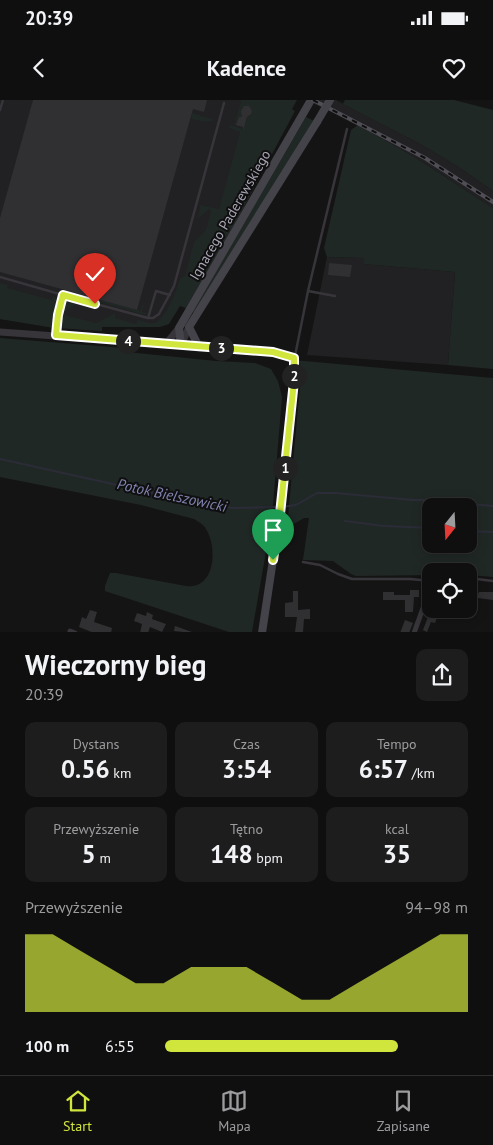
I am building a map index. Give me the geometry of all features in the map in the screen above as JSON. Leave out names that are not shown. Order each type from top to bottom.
[{"type":"main road","name":"Ignacego Paderewskiego","points":[[179,328],[311,100]]},
{"type":"main road","name":"Ignacego Paderewskiego","points":[[189,328],[330,100]]},
{"type":"main road","points":[[179,328],[181,345],[273,352],[294,358],[294,381],[282,498],[262,632]]},
{"type":"main road","points":[[189,328],[199,347]]},
{"type":"street","points":[[166,344],[179,328]]},
{"type":"street","points":[[0,331],[181,345],[189,328]]},
{"type":"street","points":[[414,632],[422,610]]},
{"type":"lane","points":[[0,110],[3,100]]},
{"type":"lane","points":[[0,277],[148,318],[159,314],[174,286],[224,103]]},
{"type":"lane","points":[[294,358],[347,129]]},
{"type":"lane","points":[[148,318],[156,291],[170,295]]},
{"type":"lane","points":[[308,291],[335,296]]},
{"type":"lane","points":[[56,335],[63,295]]},
{"type":"lane","points":[[302,562],[320,565],[352,579],[422,580]]},
{"type":"lane","points":[[477,579],[493,581]]},
{"type":"shaded area","points":[[0,100],[275,100],[160,327],[102,327],[102,331],[59,328],[0,319]]},
{"type":"shaded area","points":[[240,100],[297,100],[292,109],[295,111],[230,233],[186,308],[180,306],[169,324],[160,327],[102,327],[102,331],[59,328],[62,305],[68,301],[78,303],[64,312],[65,315],[96,323],[115,313],[115,318],[136,324],[138,320],[154,323],[167,311],[180,278],[185,276],[194,242],[206,230],[211,211],[209,209],[198,219],[200,205],[219,209],[240,132],[224,126],[229,127],[229,125],[243,129],[247,119],[239,117],[236,124],[240,127],[234,125]]},
{"type":"shaded area","points":[[306,100],[336,100],[422,145],[493,191],[493,208],[416,158],[344,118]]},
{"type":"shaded area","points":[[345,100],[454,100],[493,110],[493,191],[422,145],[343,104]]},
{"type":"shaded area","points":[[192,113],[212,119],[213,121],[191,119]]},
{"type":"shaded area","points":[[306,117],[314,121],[194,313],[192,312]]},
{"type":"shaded area","points":[[358,125],[416,158],[493,208],[493,369],[448,365],[455,272],[364,264],[364,258],[327,257],[324,248],[351,130]]},
{"type":"shaded area","points":[[327,257],[365,258],[365,264],[455,272],[448,365],[307,355]]},
{"type":"shaded area","points":[[0,283],[8,285],[7,288],[52,300],[53,296],[55,297],[58,303],[54,328],[0,319]]},
{"type":"shaded area","points":[[87,296],[141,311],[142,305],[144,305],[142,312],[147,313],[145,315],[86,298]]},
{"type":"shaded area","points":[[0,338],[124,348],[127,352],[255,363],[271,369],[278,381],[282,397],[272,517],[252,632],[229,632],[105,591],[110,573],[186,586],[196,585],[203,581],[208,575],[213,556],[210,537],[206,529],[198,521],[141,505],[0,477]]},
{"type":"shaded area","points":[[293,360],[493,378],[493,577],[477,576],[477,563],[422,563],[422,575],[356,576],[333,561],[303,560],[309,518],[304,518],[287,528],[301,376]]},
{"type":"building","points":[[33,100],[207,100],[204,112],[193,109],[137,310],[0,272],[0,218]]},
{"type":"building","points":[[244,106],[249,106],[252,111],[247,117],[243,131],[243,127],[236,125],[239,117],[242,117],[241,111]]},
{"type":"building","points":[[329,263],[352,265],[350,277],[328,275]]},
{"type":"building","points":[[410,590],[419,590],[419,597],[414,597],[413,612],[405,612],[405,600],[383,600],[383,592],[394,592],[394,595],[410,595]]},
{"type":"building","points":[[293,591],[298,591],[298,610],[310,609],[310,619],[304,619],[303,632],[295,632],[297,617],[285,617],[285,603],[293,602]]},
{"type":"building","points":[[479,592],[493,592],[493,600],[478,598]]},
{"type":"building","points":[[90,610],[97,612],[94,622],[112,628],[111,632],[92,632],[79,627],[82,617],[86,619]]},
{"type":"building","points":[[147,612],[153,615],[152,619],[166,624],[162,632],[150,627],[148,632],[140,632],[142,624],[134,621],[137,613],[146,616]]},
{"type":"building","points":[[428,618],[437,618],[435,623],[431,622],[427,632],[423,630]]},
{"type":"building","points":[[405,620],[413,623],[409,632],[400,632]]},
{"type":"building","points":[[175,626],[192,632],[183,632],[174,631]]},
{"type":"waterway","name":"Potok Bielszowicki","points":[[0,459],[198,503],[233,508],[278,507]]},
{"type":"waterway","name":"Potok Bielszowicki","points":[[282,507],[296,505],[317,493],[493,506]]},
{"type":"waterway","points":[[345,521],[384,526],[422,528]]},
{"type":"waterway","points":[[478,531],[493,532]]},
{"type":"railway","points":[[313,100],[425,158],[493,202]]},
{"type":"route","points":[[95,304],[63,295],[56,324],[56,335],[273,352],[294,358],[294,381],[280,514],[273,560]]}]
